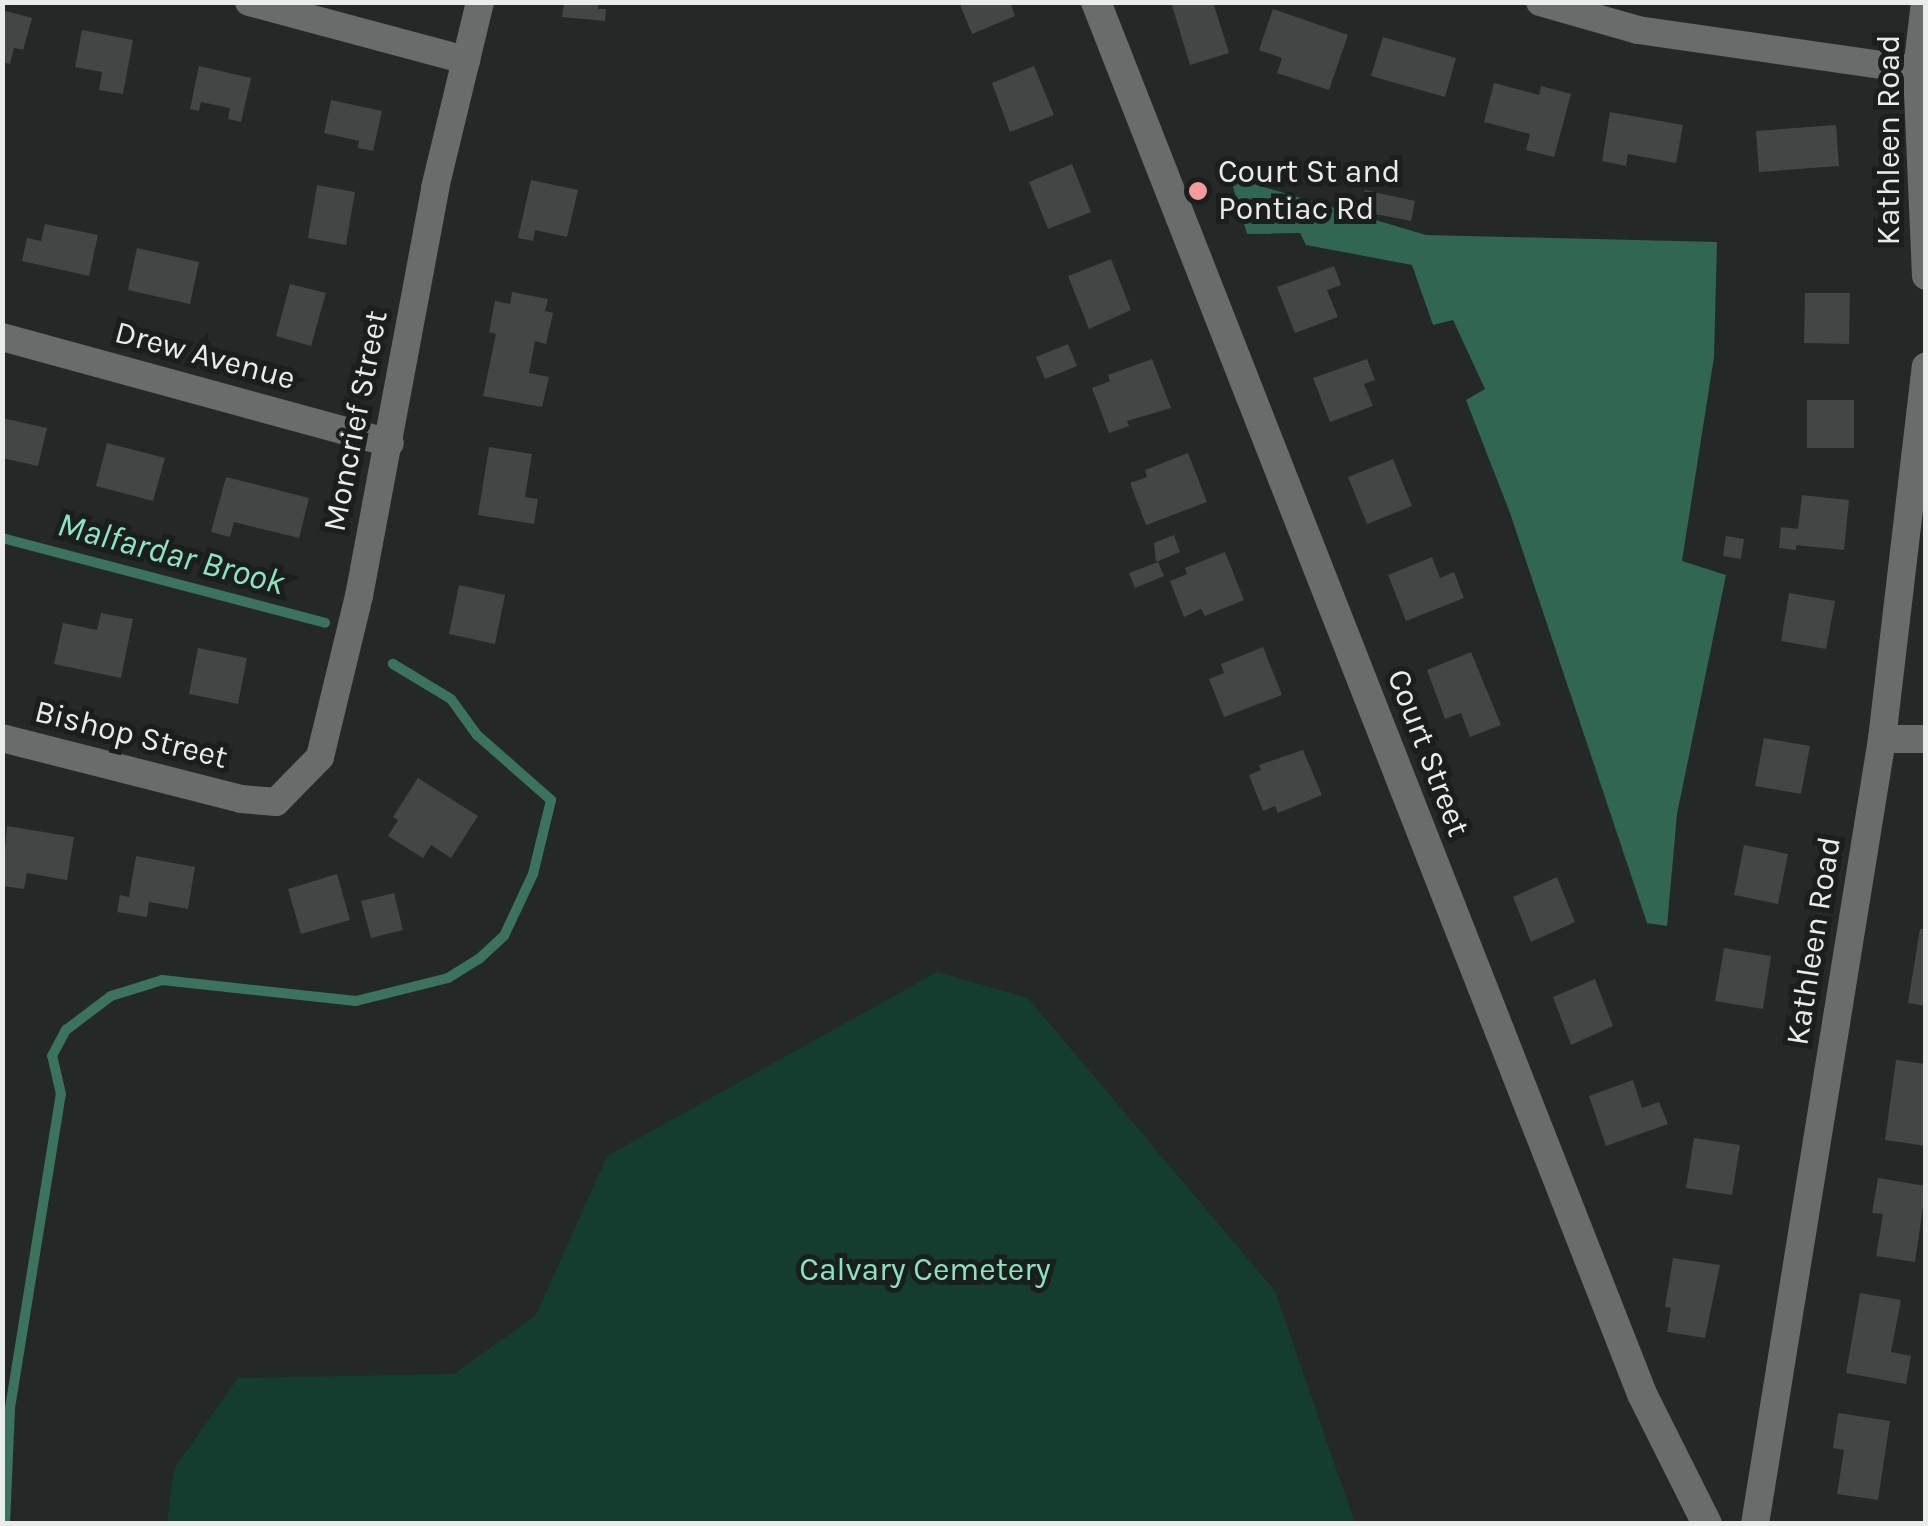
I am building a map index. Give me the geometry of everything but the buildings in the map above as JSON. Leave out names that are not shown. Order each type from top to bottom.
[{"type":"street","points":[[249,2],[466,60]]},
{"type":"street","name":"Moncrief Street","points":[[242,799],[276,802],[320,757],[390,443],[435,188],[480,2]]},
{"type":"street","name":"Court Street","points":[[1096,2],[1642,1394],[1707,1524]]},
{"type":"street","points":[[1540,2],[1638,30],[1917,70]]},
{"type":"street","name":"Kathleen Road","points":[[1925,2],[1917,70],[1926,276]]},
{"type":"street","name":"Drew Avenue","points":[[2,337],[390,443]]},
{"type":"street","name":"Kathleen Road","points":[[1755,1524],[1882,739],[1926,367]]},
{"type":"street","name":"Bishop Street","points":[[2,738],[242,799]]},
{"type":"street","points":[[1882,739],[1926,740]]},
{"type":"green space","points":[[1230,177],[1426,235],[1717,242],[1714,357],[1682,561],[1726,575],[1677,814],[1667,926],[1647,923],[1510,513],[1466,400],[1485,389],[1453,320],[1433,325],[1412,265],[1306,245],[1300,233],[1247,234]]},
{"type":"green space","name":"Calvary Cemetery","points":[[937,972],[1028,998],[1275,1291],[1355,1523],[167,1523],[174,1469],[238,1378],[454,1374],[536,1315],[607,1156]]},
{"type":"waterway","name":"Malfardar Brook","points":[[2,538],[325,623]]},
{"type":"waterway","name":"Malfardar Brook","points":[[5,1524],[10,1408],[61,1094],[52,1056],[66,1030],[111,996],[162,980],[356,1001],[448,978],[479,959],[504,936],[533,874],[551,800],[477,735],[451,699],[393,664]]},
{"type":"place","name":"Court St and Pontiac Rd","points":[[1198,191]]}]
